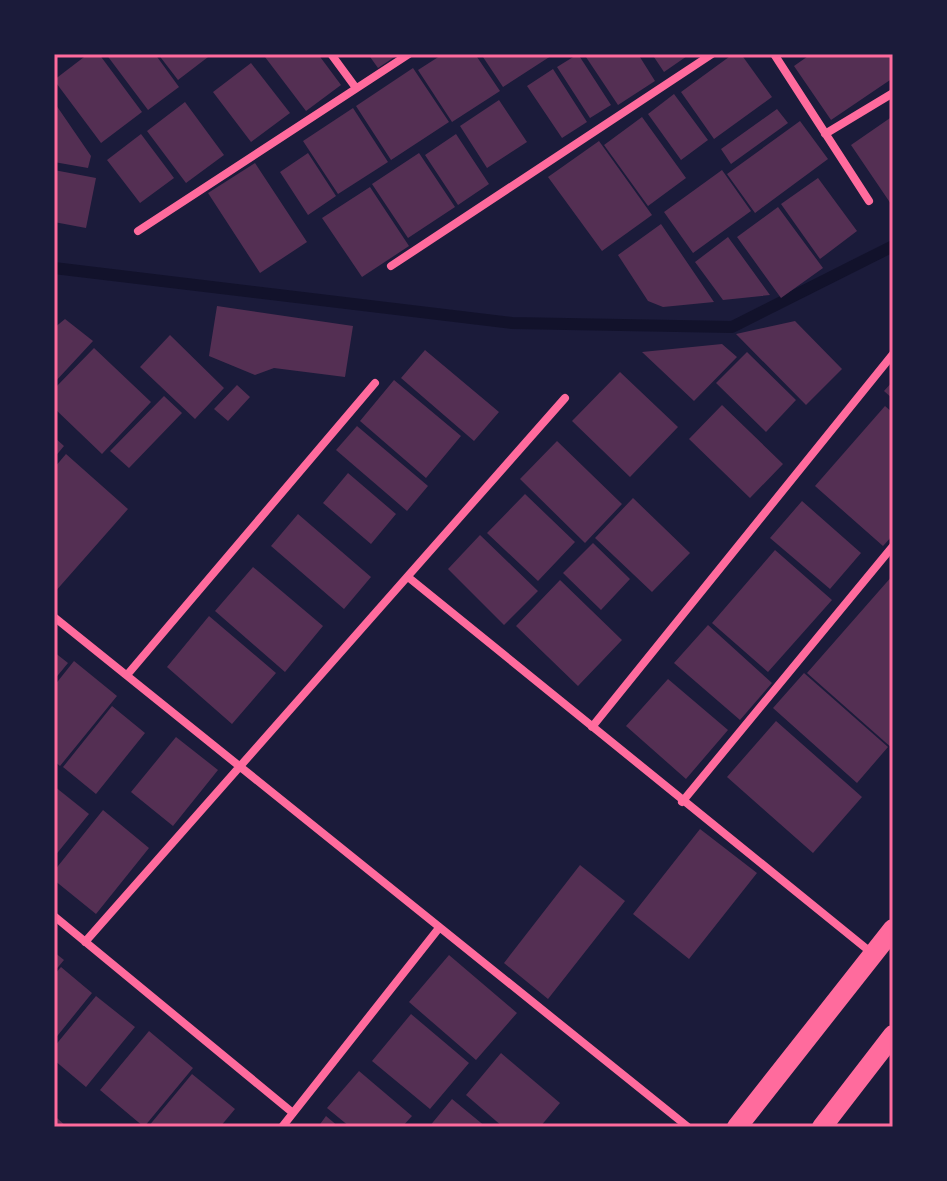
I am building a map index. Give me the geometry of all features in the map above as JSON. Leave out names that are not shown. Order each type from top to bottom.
[{"type":"main road","points":[[737,1127],[893,929]]},
{"type":"main road","points":[[822,1127],[893,1035]]},
{"type":"street","points":[[331,54],[356,88]]},
{"type":"street","points":[[138,231],[409,54]]},
{"type":"street","points":[[391,266],[712,54]]},
{"type":"street","points":[[774,54],[869,201]]},
{"type":"street","points":[[825,134],[893,93]]},
{"type":"street","points":[[592,727],[893,354]]},
{"type":"street","points":[[127,675],[375,383]]},
{"type":"street","points":[[85,942],[565,398]]},
{"type":"street","points":[[682,802],[893,546]]},
{"type":"street","points":[[408,577],[873,954]]},
{"type":"street","points":[[54,617],[241,764],[439,928],[688,1127]]},
{"type":"street","points":[[54,916],[293,1113]]},
{"type":"street","points":[[282,1127],[439,928]]},
{"type":"building","points":[[88,54],[99,54],[142,112],[101,143],[54,80]]},
{"type":"building","points":[[106,54],[155,54],[179,87],[148,110]]},
{"type":"building","points":[[158,54],[212,54],[178,80]]},
{"type":"building","points":[[269,54],[318,54],[341,85],[306,111],[265,57]]},
{"type":"building","points":[[368,54],[399,54],[378,68]]},
{"type":"building","points":[[443,54],[475,54],[500,91],[452,122],[418,70]]},
{"type":"building","points":[[481,54],[554,54],[503,87]]},
{"type":"building","points":[[578,54],[611,105],[590,118],[557,67]]},
{"type":"building","points":[[584,54],[638,54],[655,81],[618,105]]},
{"type":"building","points":[[652,54],[690,54],[664,72]]},
{"type":"building","points":[[733,54],[741,54],[772,97],[714,139],[681,92]]},
{"type":"building","points":[[811,54],[893,54],[893,78],[831,120],[794,66]]},
{"type":"building","points":[[251,63],[290,113],[251,142],[213,92]]},
{"type":"building","points":[[413,68],[449,122],[391,160],[356,106]]},
{"type":"building","points":[[553,69],[587,122],[562,138],[527,86]]},
{"type":"building","points":[[674,94],[708,140],[681,160],[648,114]]},
{"type":"building","points":[[499,100],[527,142],[487,168],[460,126]]},
{"type":"building","points":[[54,102],[91,156],[88,168],[54,162]]},
{"type":"building","points":[[185,102],[224,155],[186,183],[147,131]]},
{"type":"building","points":[[353,108],[388,162],[338,194],[303,141]]},
{"type":"building","points":[[777,109],[788,123],[731,164],[721,149]]},
{"type":"building","points":[[893,116],[893,207],[851,145]]},
{"type":"building","points":[[642,117],[686,178],[648,206],[604,145]]},
{"type":"building","points":[[800,121],[828,159],[755,213],[727,174]]},
{"type":"building","points":[[141,134],[174,178],[140,203],[107,160]]},
{"type":"building","points":[[456,134],[489,184],[458,205],[425,155]]},
{"type":"building","points":[[599,141],[652,215],[602,251],[548,177]]},
{"type":"building","points":[[308,153],[336,196],[308,215],[280,172]]},
{"type":"building","points":[[419,153],[455,207],[408,238],[372,184]]},
{"type":"building","points":[[255,163],[307,242],[260,273],[208,193]]},
{"type":"building","points":[[54,170],[96,178],[86,228],[54,222]]},
{"type":"building","points":[[722,170],[751,211],[693,253],[664,212]]},
{"type":"building","points":[[818,178],[857,231],[820,259],[781,204]]},
{"type":"building","points":[[370,187],[409,246],[362,277],[322,218]]},
{"type":"building","points":[[778,207],[823,268],[781,298],[737,237]]},
{"type":"building","points":[[661,224],[714,302],[663,307],[648,301],[618,255]]},
{"type":"building","points":[[728,237],[770,295],[723,300],[695,262]]},
{"type":"building","points":[[217,306],[353,326],[345,377],[274,368],[255,375],[209,356]]},
{"type":"building","points":[[65,319],[93,341],[54,383],[54,328]]},
{"type":"building","points":[[795,321],[842,369],[806,405],[736,334]]},
{"type":"building","points":[[170,335],[224,388],[195,419],[140,367]]},
{"type":"building","points":[[722,344],[737,357],[694,401],[642,352]]},
{"type":"building","points":[[94,348],[151,402],[102,454],[54,408],[54,389]]},
{"type":"building","points":[[425,350],[499,412],[474,441],[401,378]]},
{"type":"building","points":[[747,352],[796,400],[766,432],[716,383]]},
{"type":"building","points":[[620,372],[678,427],[630,477],[572,421]]},
{"type":"building","points":[[394,380],[461,436],[426,478],[360,421]]},
{"type":"building","points":[[893,381],[893,399],[884,391]]},
{"type":"building","points":[[237,385],[250,397],[228,421],[214,409]]},
{"type":"building","points":[[164,396],[182,413],[129,468],[110,451]]},
{"type":"building","points":[[722,405],[783,464],[750,498],[689,439]]},
{"type":"building","points":[[885,406],[893,413],[893,535],[883,546],[815,486]]},
{"type":"building","points":[[357,426],[428,486],[407,511],[336,450]]},
{"type":"building","points":[[54,437],[64,446],[54,458]]},
{"type":"building","points":[[557,441],[622,504],[585,543],[520,479]]},
{"type":"building","points":[[66,454],[128,509],[54,593],[54,468]]},
{"type":"building","points":[[348,473],[396,514],[371,544],[323,503]]},
{"type":"building","points":[[525,494],[575,542],[538,581],[487,533]]},
{"type":"building","points":[[633,498],[690,553],[652,592],[595,538]]},
{"type":"building","points":[[802,501],[861,553],[830,589],[770,538]]},
{"type":"building","points":[[298,514],[371,577],[344,609],[271,546]]},
{"type":"building","points":[[480,535],[538,591],[504,625],[448,569]]},
{"type":"building","points":[[593,543],[630,579],[601,610],[563,573]]},
{"type":"building","points":[[775,550],[832,600],[768,672],[712,623]]},
{"type":"building","points":[[253,567],[323,626],[285,672],[215,611]]},
{"type":"building","points":[[893,575],[893,749],[807,673]]},
{"type":"building","points":[[560,580],[622,640],[578,686],[516,626]]},
{"type":"building","points":[[209,616],[276,673],[232,724],[167,667]]},
{"type":"building","points":[[708,625],[772,683],[740,720],[674,663]]},
{"type":"building","points":[[54,652],[68,663],[54,680]]},
{"type":"building","points":[[74,661],[117,696],[60,766],[54,761],[54,686]]},
{"type":"building","points":[[804,673],[888,747],[857,783],[773,708]]},
{"type":"building","points":[[668,679],[728,730],[686,779],[626,726]]},
{"type":"building","points":[[112,706],[145,733],[96,794],[63,767]]},
{"type":"building","points":[[776,721],[862,797],[813,853],[727,777]]},
{"type":"building","points":[[176,737],[218,770],[173,826],[131,792]]},
{"type":"building","points":[[54,786],[89,814],[54,857]]},
{"type":"building","points":[[103,810],[149,848],[96,914],[54,880],[54,871]]},
{"type":"building","points":[[700,829],[757,873],[689,959],[633,914]]},
{"type":"building","points":[[580,865],[625,901],[548,999],[504,963]]},
{"type":"building","points":[[54,952],[64,960],[54,972]]},
{"type":"building","points":[[449,955],[517,1013],[476,1060],[409,1002]]},
{"type":"building","points":[[61,967],[92,993],[54,1040],[54,975]]},
{"type":"building","points":[[96,996],[135,1027],[86,1087],[54,1060],[54,1047]]},
{"type":"building","points":[[411,1014],[469,1063],[430,1109],[372,1061]]},
{"type":"building","points":[[149,1031],[193,1068],[144,1127],[100,1090]]},
{"type":"building","points":[[501,1053],[560,1103],[540,1127],[503,1127],[466,1095]]},
{"type":"building","points":[[359,1071],[412,1116],[402,1127],[350,1127],[327,1108]]},
{"type":"building","points":[[192,1074],[235,1109],[220,1127],[148,1127]]},
{"type":"building","points":[[452,1099],[486,1127],[429,1127]]},
{"type":"building","points":[[326,1116],[339,1127],[318,1127]]},
{"type":"building","points":[[57,1118],[67,1127],[54,1127]]},
{"type":"waterway","points":[[54,268],[512,323],[732,327],[893,246]]}]
